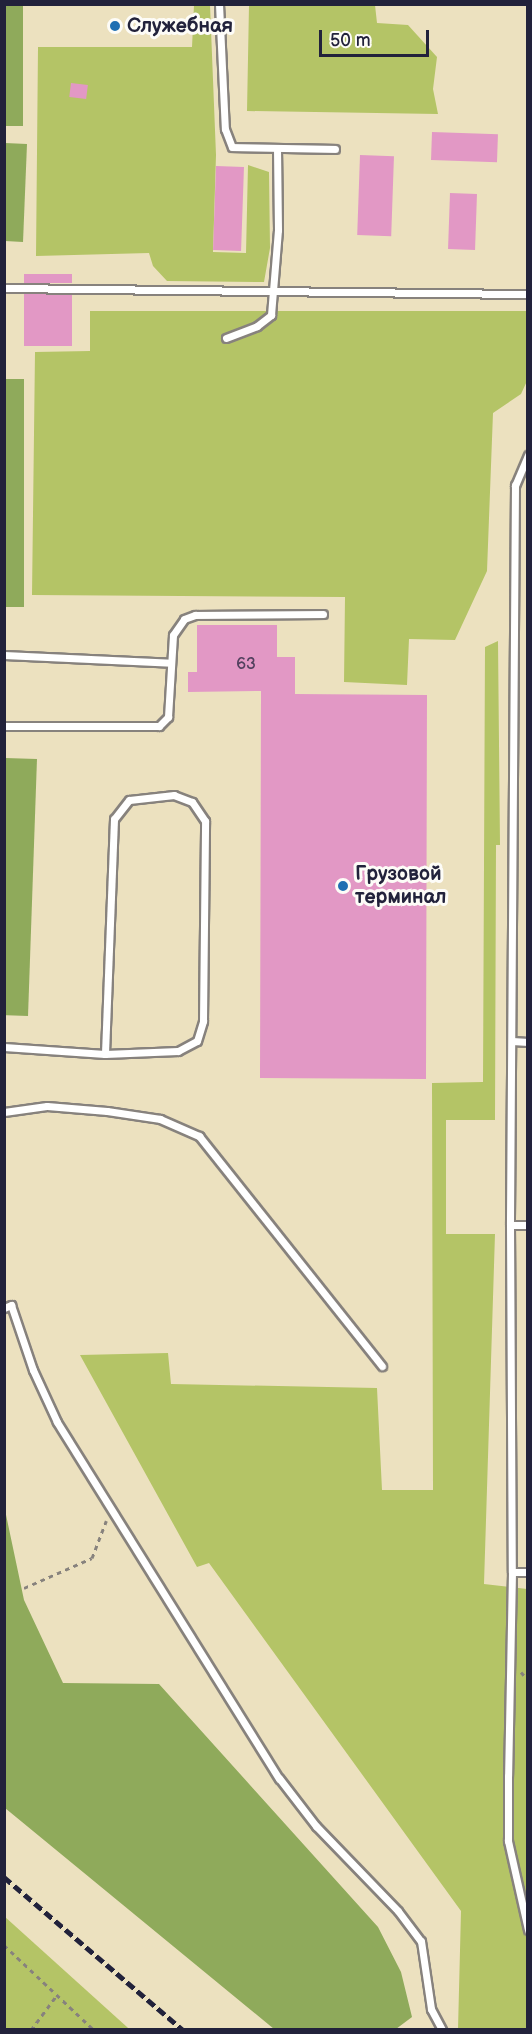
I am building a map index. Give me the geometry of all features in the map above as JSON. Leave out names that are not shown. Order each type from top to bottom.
[{"type":"lane","points":[[219,4],[225,129],[232,147],[335,149]]},
{"type":"lane","points":[[226,338],[257,326],[271,315],[271,293],[278,230],[277,148]]},
{"type":"lane","points":[[4,288],[271,293],[528,294]]},
{"type":"lane","points":[[528,454],[515,485],[510,1225],[512,1572],[508,1841],[528,1930]]},
{"type":"lane","points":[[4,726],[163,725],[168,717],[171,663],[177,626],[195,615],[323,614]]},
{"type":"lane","points":[[4,655],[171,663]]},
{"type":"lane","points":[[4,1047],[105,1054],[178,1051],[190,1047],[200,1033],[205,821],[192,802],[174,795],[129,800],[114,819],[105,1054]]},
{"type":"lane","points":[[512,1041],[528,1042]]},
{"type":"lane","points":[[4,1112],[47,1106],[107,1111],[160,1119],[199,1136],[382,1366]]},
{"type":"lane","points":[[510,1225],[528,1225]]},
{"type":"lane","points":[[4,1308],[11,1305],[33,1370],[57,1422],[109,1511],[279,1778],[316,1827],[398,1911],[421,1941],[431,2009],[442,2030]]},
{"type":"lane","points":[[512,1572],[528,1572]]},
{"type":"path","points":[[24,1588],[92,1558],[109,1511]]},
{"type":"path","points":[[4,1945],[94,2030]]},
{"type":"path","points":[[31,2030],[57,1995]]},
{"type":"green space","points":[[4,5],[23,5],[23,126],[4,126]]},
{"type":"green space","points":[[194,5],[210,5],[216,155],[213,252],[246,253],[248,165],[269,172],[270,248],[264,282],[167,281],[153,266],[149,253],[36,256],[38,47],[192,47]]},
{"type":"green space","points":[[249,5],[375,5],[377,23],[408,25],[437,57],[433,89],[438,114],[247,111]]},
{"type":"green space","points":[[5,143],[27,144],[23,242],[5,241]]},
{"type":"green space","points":[[90,311],[527,311],[527,381],[521,394],[493,413],[487,571],[455,640],[409,639],[407,685],[344,682],[345,597],[32,595],[35,352],[90,351]]},
{"type":"green space","points":[[5,379],[24,379],[24,607],[5,607]]},
{"type":"green space","points":[[498,641],[500,845],[496,845],[495,1120],[446,1120],[446,1234],[495,1234],[484,1584],[527,1589],[527,2029],[458,2029],[461,1911],[209,1563],[197,1567],[80,1355],[168,1353],[171,1384],[377,1388],[382,1490],[433,1490],[432,1083],[483,1082],[485,647]]},
{"type":"green space","points":[[5,758],[37,759],[28,1016],[4,1015]]},
{"type":"green space","points":[[5,1510],[24,1600],[63,1683],[159,1684],[378,1927],[401,1972],[412,2017],[396,2029],[274,2029],[5,1808]]},
{"type":"green space","points":[[4,1916],[127,2027],[129,2029],[5,2029]]},
{"type":"building","points":[[71,83],[88,85],[86,99],[69,97]]},
{"type":"building","points":[[432,132],[498,134],[497,162],[431,160]]},
{"type":"building","points":[[360,155],[394,156],[391,236],[357,235]]},
{"type":"building","points":[[216,166],[244,167],[241,251],[213,250]]},
{"type":"building","points":[[450,193],[477,194],[475,250],[448,249]]},
{"type":"building","points":[[24,274],[72,274],[72,283],[24,283]]},
{"type":"building","points":[[24,294],[72,294],[72,346],[24,346]]},
{"type":"building","name":"Грузовой терминал","points":[[197,625],[277,625],[277,657],[295,657],[295,694],[427,695],[426,1079],[260,1078],[261,691],[188,692],[188,672],[197,672]]},
{"type":"railway","points":[[4,1877],[183,2030]]},
{"type":"place","name":"Служебная","points":[[115,26]]},
{"type":"place","name":"Грузовой терминал","points":[[343,886]]}]
